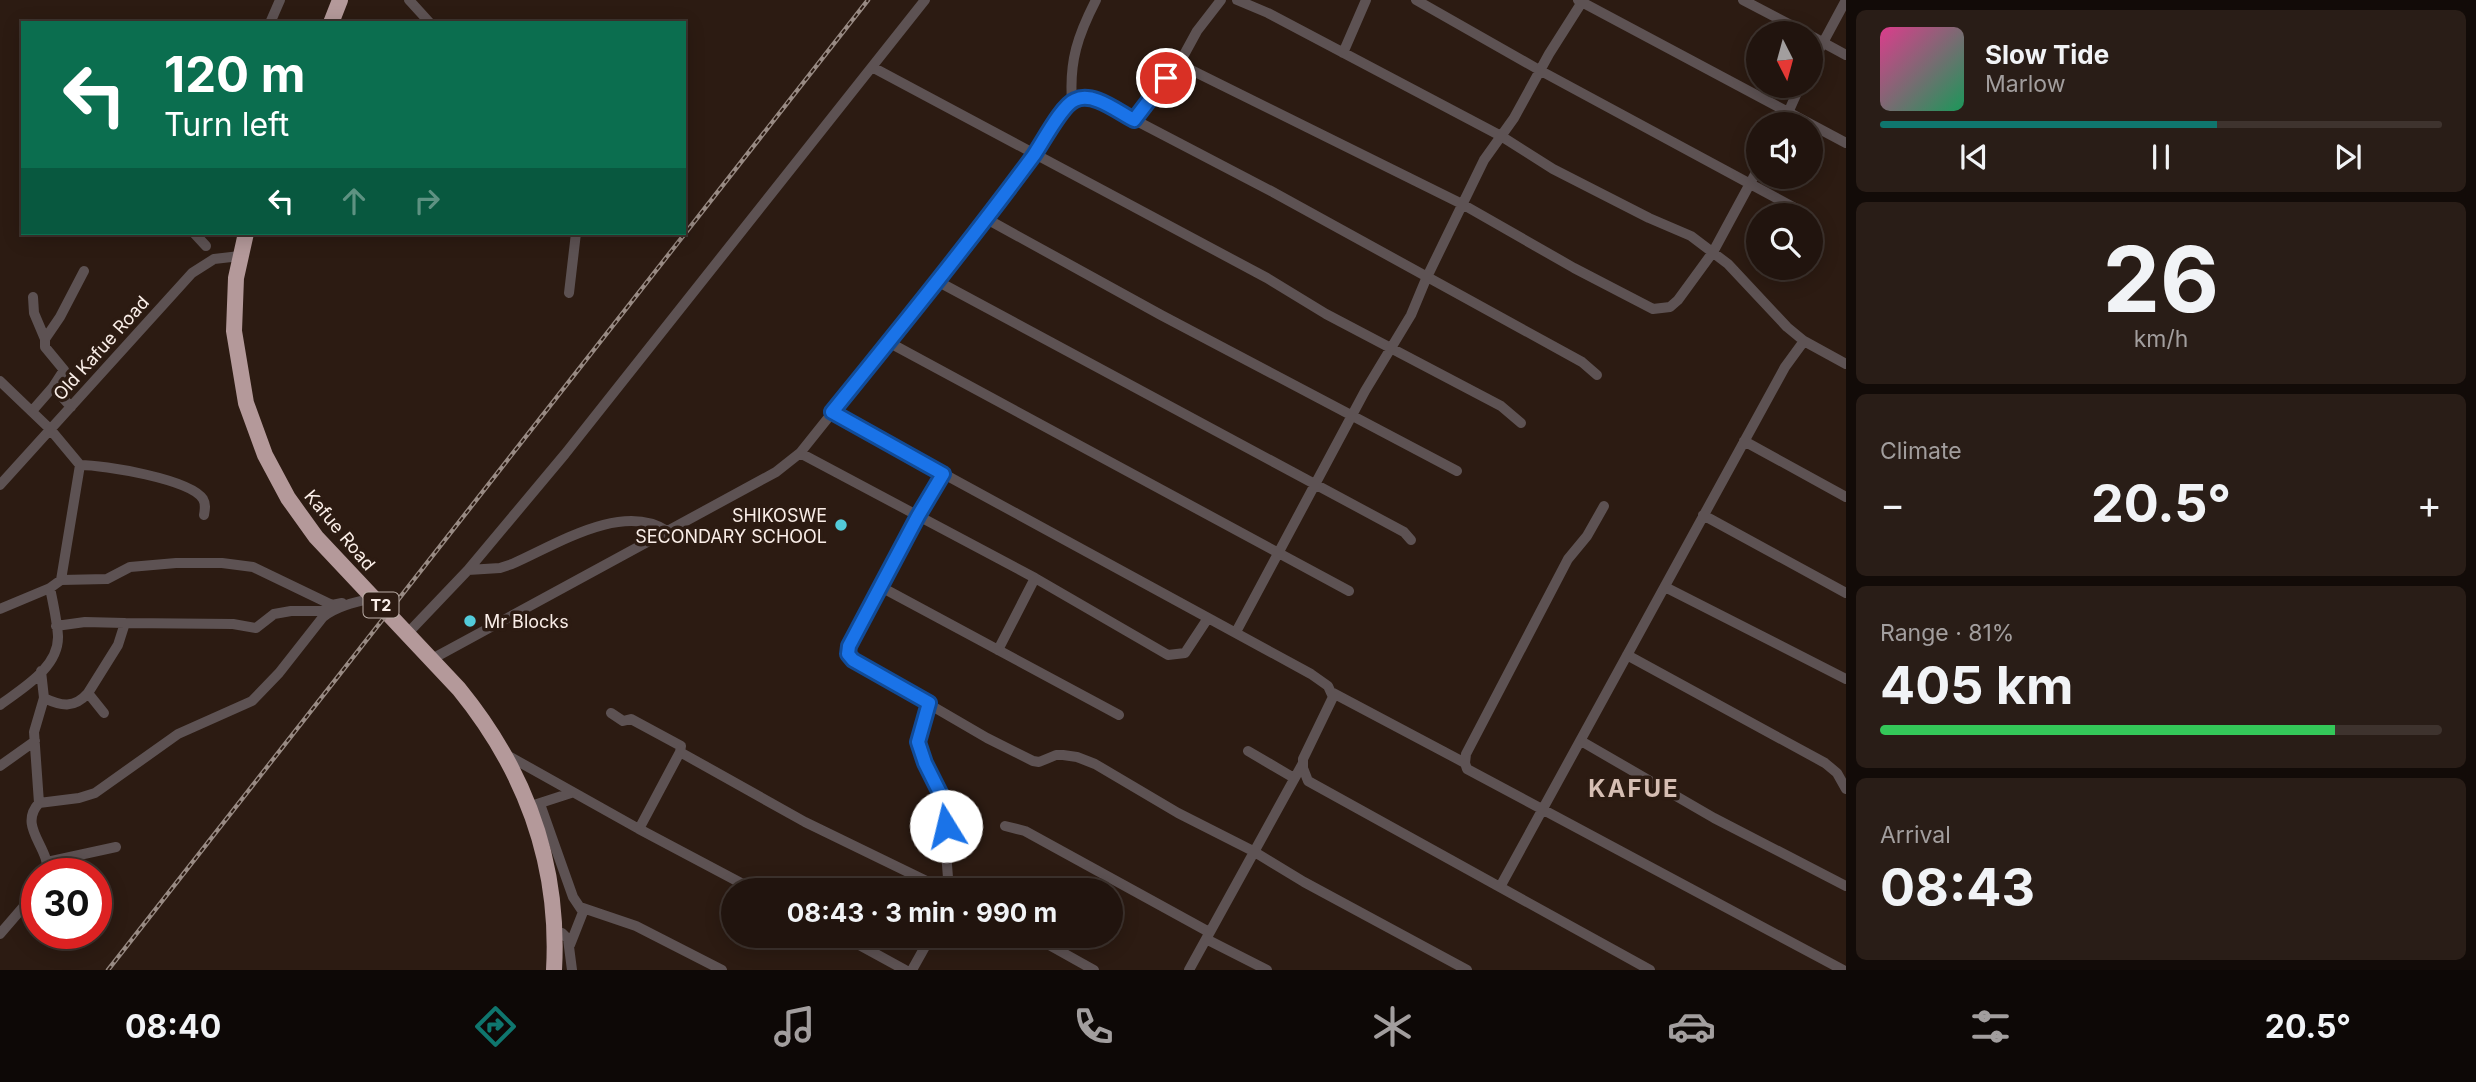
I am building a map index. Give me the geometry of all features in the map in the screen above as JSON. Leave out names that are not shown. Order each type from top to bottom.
[{"type":"highway","points":[[332,21],[340,0]]},
{"type":"highway","name":"Kafue Road","points":[[245,235],[240,256],[233,316],[246,403],[258,438],[284,491],[309,528],[367,600],[432,659],[480,715],[535,804],[548,869],[555,931],[555,970]]},
{"type":"street","points":[[271,21],[281,0]]},
{"type":"street","points":[[409,0],[428,21]]},
{"type":"street","points":[[407,634],[468,570],[565,454],[925,0]]},
{"type":"street","points":[[432,659],[776,472],[800,453],[890,343],[1072,101],[1072,59],[1081,29],[1096,0]]},
{"type":"street","points":[[1134,120],[1152,93],[1179,64],[1210,11],[1221,0]]},
{"type":"street","points":[[1237,0],[1268,13],[1501,136],[1553,169],[1649,218],[1683,231],[1728,264],[1759,299],[1804,341],[1846,363]]},
{"type":"street","points":[[1343,53],[1366,0]]},
{"type":"street","points":[[1416,0],[1541,71],[1746,181]]},
{"type":"street","points":[[1743,0],[1783,21]]},
{"type":"street","points":[[1846,0],[1824,43],[1846,55]]},
{"type":"street","points":[[1236,632],[1277,552],[1411,315],[1483,160],[1514,118],[1583,2],[1846,143]]},
{"type":"street","points":[[1179,64],[1462,204],[1574,268],[1653,309],[1674,304],[1713,252],[1747,189]]},
{"type":"street","points":[[872,66],[1236,262],[1303,302],[1501,406],[1521,424]]},
{"type":"street","points":[[1788,111],[1794,98]]},
{"type":"street","points":[[1072,101],[1092,99],[1134,120],[1428,276],[1582,362],[1597,375]]},
{"type":"street","points":[[1761,189],[1786,203]]},
{"type":"street","points":[[985,218],[1457,471]]},
{"type":"street","points":[[196,235],[206,246]]},
{"type":"street","points":[[569,293],[576,235]]},
{"type":"street","name":"Old Kafue Road","points":[[0,485],[192,273],[214,259],[240,256]]},
{"type":"street","points":[[45,339],[84,271]]},
{"type":"street","points":[[937,281],[1404,532],[1411,540]]},
{"type":"street","points":[[32,411],[64,370],[45,347],[45,339],[36,321],[33,297]]},
{"type":"street","points":[[1500,887],[1784,367],[1804,341]]},
{"type":"street","points":[[890,343],[1349,591]]},
{"type":"street","points":[[0,382],[50,429],[80,465],[137,472],[187,486],[203,498],[204,515]]},
{"type":"street","points":[[52,387],[71,407]]},
{"type":"street","points":[[832,412],[1287,660],[1328,686],[1333,693],[1465,763]]},
{"type":"street","points":[[1744,441],[1846,498]]},
{"type":"street","points":[[800,453],[1035,579],[1168,655],[1185,653],[1208,618]]},
{"type":"street","points":[[61,580],[80,465]]},
{"type":"street","points":[[943,474],[849,646],[848,654],[853,660],[987,738],[1033,761],[1039,762],[1063,755],[1095,764],[1178,813],[1253,851],[1304,882],[1467,970]]},
{"type":"street","points":[[1604,506],[1587,536],[1568,559],[1466,754],[1467,769],[1843,970]]},
{"type":"street","points":[[1703,515],[1846,593]]},
{"type":"street","points":[[468,570],[500,568],[586,531],[616,522],[648,522],[667,531]]},
{"type":"street","points":[[0,609],[50,588],[61,580],[107,579],[140,565],[176,563],[242,564],[278,578],[332,605],[367,600]]},
{"type":"street","points":[[998,650],[1035,579]]},
{"type":"street","points":[[881,587],[1119,715]]},
{"type":"street","points":[[1665,587],[1846,679]]},
{"type":"street","points":[[0,705],[41,671],[55,648],[58,637],[50,588]]},
{"type":"street","points":[[57,626],[85,622],[233,624],[256,628],[269,616],[331,611],[367,600]]},
{"type":"street","points":[[39,803],[79,798],[95,793],[178,734],[246,705],[279,673],[323,617],[331,611]]},
{"type":"street","points":[[44,698],[56,705],[65,706],[82,699],[118,645],[125,624]]},
{"type":"street","points":[[1627,655],[1825,763],[1837,773],[1846,789]]},
{"type":"street","points":[[41,671],[44,698],[35,724],[39,803],[31,820],[43,858]]},
{"type":"street","points":[[88,693],[104,713]]},
{"type":"street","points":[[1189,970],[1303,763],[1332,702],[1333,693]]},
{"type":"street","points":[[929,703],[918,742],[942,799],[947,878]]},
{"type":"street","points":[[611,713],[623,721],[631,719],[681,746],[639,829]]},
{"type":"street","points":[[0,766],[35,741]]},
{"type":"street","points":[[1581,741],[1714,818],[1846,886]]},
{"type":"street","points":[[1248,751],[1294,778]]},
{"type":"street","points":[[680,752],[806,822],[921,878]]},
{"type":"street","points":[[505,754],[571,793],[731,878]]},
{"type":"street","points":[[1303,763],[1308,780],[1645,969]]},
{"type":"street","points":[[570,945],[583,912],[573,897],[535,804],[571,793]]},
{"type":"street","points":[[1005,826],[1025,831],[1268,970]]},
{"type":"street","points":[[78,858],[116,847]]},
{"type":"street","points":[[580,907],[636,926],[722,970]]},
{"type":"street","points":[[0,934],[21,910]]},
{"type":"street","points":[[555,931],[566,936],[570,945],[572,970]]},
{"type":"street","points":[[865,948],[905,970]]},
{"type":"street","points":[[912,970],[924,948]]},
{"type":"street","points":[[1055,948],[1094,970]]},
{"type":"railway","points":[[686,232],[868,0]]},
{"type":"railway","points":[[108,970],[684,235]]},
{"type":"place","name":"SHIKOSWE SECONDARY SCHOOL","points":[[841,525]]},
{"type":"place","name":"Mr Blocks","points":[[470,621]]},
{"type":"district","name":"KAFUE","points":[[1634,788]]},
{"type":"route","points":[[946,826],[941,795],[919,751],[921,726],[929,703],[853,660],[848,654],[849,646],[943,474],[832,412],[890,343],[1072,101],[1092,99],[1134,120],[1166,78]]}]
